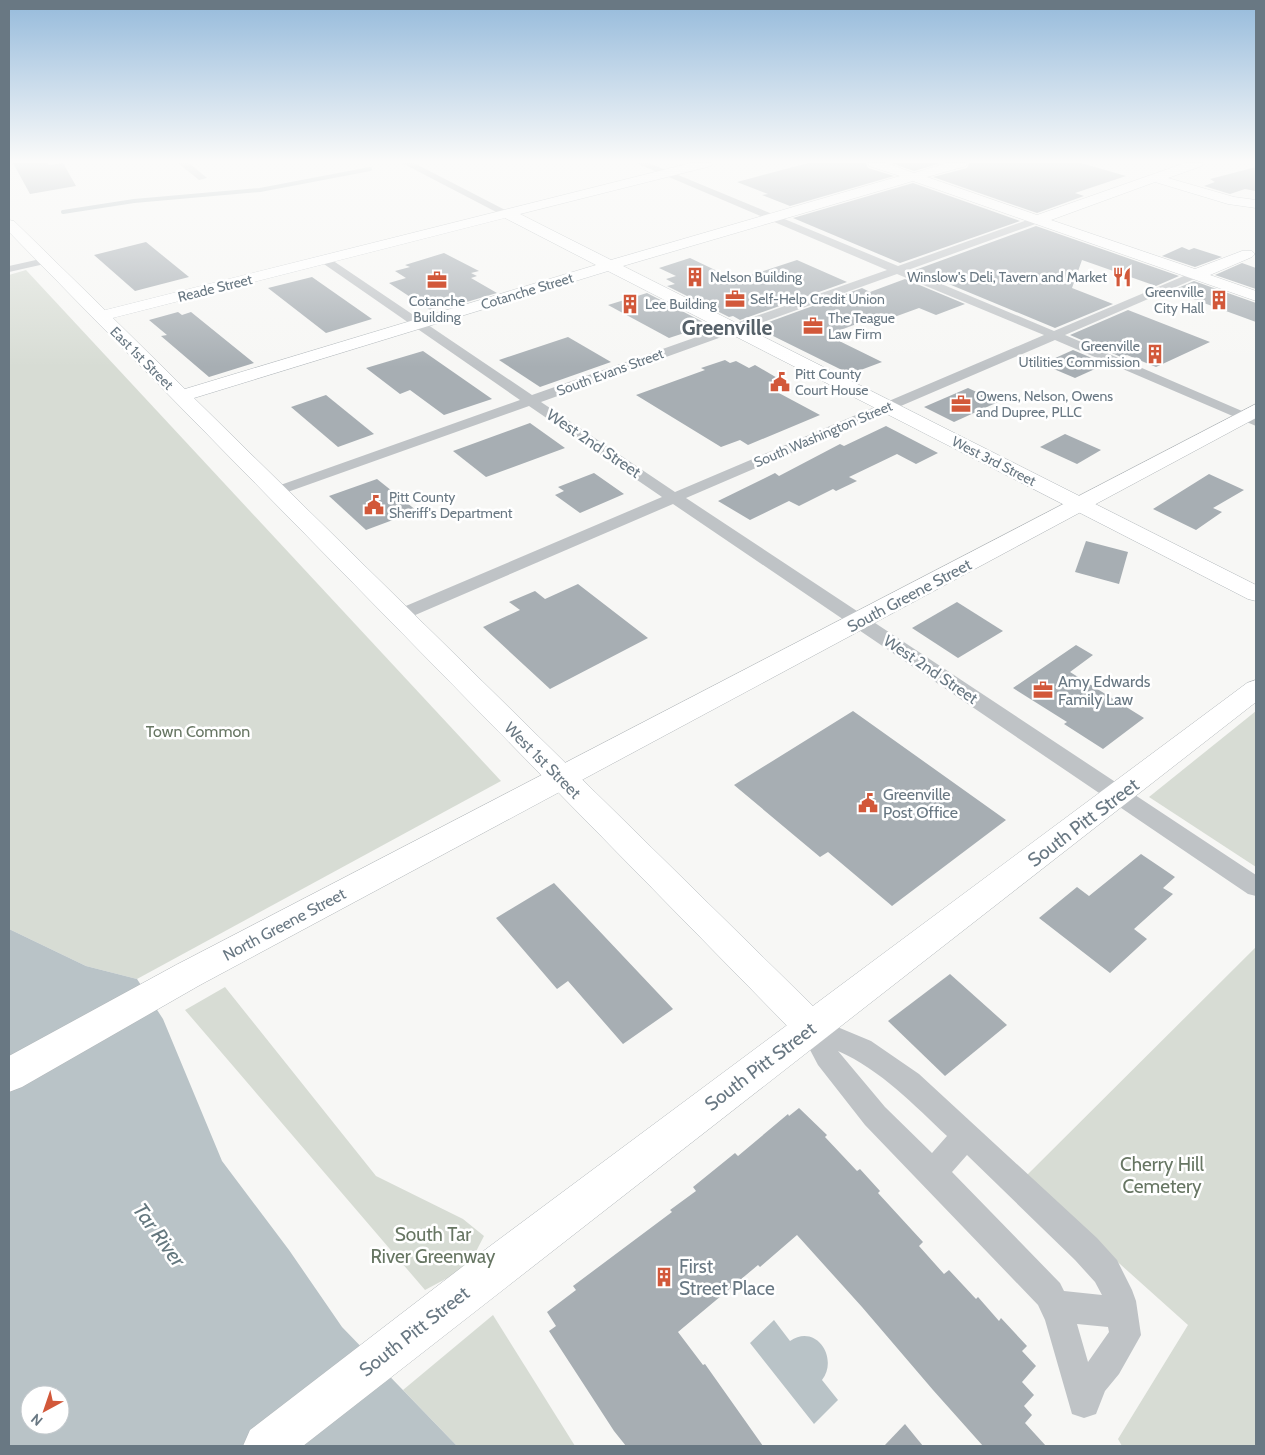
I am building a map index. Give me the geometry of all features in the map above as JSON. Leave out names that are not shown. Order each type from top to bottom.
[{"type":"street","name":"East 1st Street","points":[[16,231],[277,491]]},
{"type":"street","name":"Reade Street","points":[[101,316],[437,231]]},
{"type":"street","name":"West 3rd Street","points":[[541,231],[1256,594]]},
{"type":"street","name":"Cotanche Street","points":[[181,396],[727,231]]},
{"type":"street","points":[[803,231],[1252,416]]},
{"type":"street","name":"South Evans Street","points":[[277,491],[1007,231]]},
{"type":"street","points":[[1068,231],[1256,296]]},
{"type":"street","name":"South Washington Street","points":[[400,615],[1247,254]]},
{"type":"street","name":"West 2nd Street","points":[[325,260],[674,498],[1256,887]]},
{"type":"street","points":[[9,269],[45,261]]},
{"type":"street","name":"South Greene Street","points":[[562,778],[1079,504],[1252,416]]},
{"type":"street","name":"West 1st Street","points":[[277,491],[811,1027]]},
{"type":"street","name":"South Pitt Street","points":[[266,1446],[811,1027],[1256,689]]},
{"type":"street","name":"North Greene Street","points":[[9,1075],[188,976],[562,778]]},
{"type":"street","points":[[811,1027],[862,1048],[910,1083],[1086,1249],[1106,1271],[1121,1301],[1125,1335],[1108,1363],[1094,1380],[1084,1402],[1055,1306],[1049,1294],[863,1102],[827,1056],[811,1027]]},
{"type":"street","points":[[932,1173],[966,1136]]},
{"type":"street","points":[[1055,1306],[1122,1313]]},
{"type":"green space","name":"Town Common","points":[[26,270],[501,781],[137,979],[86,966],[9,929],[9,275]]},
{"type":"green space","points":[[1256,711],[1256,867],[1149,797]]},
{"type":"green space","name":"Cherry Hill Cemetery","points":[[1256,947],[1256,1446],[1122,1446],[1118,1439],[1188,1325],[1024,1178]]},
{"type":"green space","name":"South Tar River Greenway","points":[[225,987],[376,1176],[463,1219],[484,1236],[468,1267],[425,1290],[185,1010]]},
{"type":"green space","points":[[493,1315],[575,1446],[457,1446],[403,1390]]},
{"type":"water","name":"Tar River","points":[[9,929],[86,966],[137,979],[163,1019],[222,1161],[289,1250],[342,1327],[457,1446],[9,1446]]},
{"type":"water","points":[[774,1320],[790,1341],[808,1336],[816,1340],[826,1353],[827,1371],[822,1380],[838,1400],[814,1424],[750,1343]]},
{"type":"building","points":[[824,231],[992,231],[900,263]]},
{"type":"building","points":[[1023,231],[1050,231],[1179,276],[1156,286],[1082,260],[1072,288],[1113,304],[1055,328],[915,270]]},
{"type":"building","points":[[146,242],[189,277],[135,291],[94,255]]},
{"type":"building","points":[[1182,247],[1189,250],[1194,248],[1222,257],[1195,267],[1162,256]]},
{"type":"building","name":"Cotanche Building","points":[[444,253],[479,271],[471,273],[477,276],[471,278],[497,293],[453,306],[449,304],[430,310],[389,283],[406,278],[395,271],[410,267],[405,265]]},
{"type":"building","points":[[690,258],[736,280],[797,260],[847,282],[740,320],[733,316],[729,317],[667,286],[675,284],[666,279],[676,276],[659,268]]},
{"type":"building","points":[[1242,263],[1256,268],[1256,289],[1215,275]]},
{"type":"building","points":[[312,277],[372,319],[326,333],[268,288]]},
{"type":"building","points":[[905,279],[965,304],[936,315],[919,308],[886,320],[878,316],[827,335],[882,362],[850,374],[755,327],[862,288],[870,292]]},
{"type":"building","name":"Greenville City Hall","points":[[1194,281],[1256,303],[1256,322],[1171,291]]},
{"type":"building","points":[[647,293],[709,325],[669,338],[608,305]]},
{"type":"building","name":"Greenville Utilities Commission","points":[[1128,310],[1210,342],[1156,367],[1127,355],[1121,357],[1070,335]]},
{"type":"building","points":[[178,312],[182,315],[191,312],[254,363],[209,377],[161,336],[167,335],[149,320]]},
{"type":"building","points":[[568,337],[611,362],[540,387],[499,360]]},
{"type":"building","points":[[1073,350],[1106,364],[1075,378],[1042,364]]},
{"type":"building","points":[[423,351],[492,399],[444,415],[410,390],[400,394],[366,368]]},
{"type":"building","points":[[725,360],[730,363],[736,361],[749,368],[755,365],[779,379],[772,381],[785,389],[777,392],[820,415],[748,445],[740,440],[721,447],[636,395],[705,370],[701,368]]},
{"type":"building","name":"Owens, Nelson, Owens and Dupree, PLLC","points":[[968,388],[998,402],[954,422],[924,407]]},
{"type":"building","points":[[326,395],[374,434],[338,447],[291,407]]},
{"type":"building","points":[[530,423],[565,448],[486,477],[453,451]]},
{"type":"building","points":[[886,426],[938,453],[916,464],[897,454],[849,477],[857,481],[836,491],[833,489],[799,506],[789,501],[750,520],[718,501],[775,473],[779,476],[840,444],[844,446]]},
{"type":"building","points":[[1065,434],[1101,450],[1077,464],[1040,447]]},
{"type":"building","points":[[594,473],[624,494],[580,513],[555,495],[564,491],[558,487]]},
{"type":"building","points":[[1209,474],[1244,490],[1213,508],[1222,512],[1196,530],[1153,509]]},
{"type":"building","name":"Pitt County Sheriff's Department","points":[[377,479],[417,511],[366,530],[329,496]]},
{"type":"building","points":[[1086,541],[1128,552],[1119,584],[1075,572]]},
{"type":"building","points":[[578,584],[648,638],[550,689],[483,627],[520,610],[509,602],[535,591],[545,599]]},
{"type":"building","points":[[957,602],[1003,631],[958,658],[912,628]]},
{"type":"building","points":[[1076,645],[1093,655],[1070,672],[1144,718],[1103,749],[1064,724],[1067,722],[1013,688]]},
{"type":"building","name":"Greenville Post Office","points":[[853,711],[1006,820],[892,906],[828,852],[820,857],[734,785]]},
{"type":"building","points":[[1141,854],[1175,877],[1163,888],[1173,894],[1134,929],[1147,939],[1110,973],[1039,918],[1077,887],[1089,896]]},
{"type":"building","points":[[554,883],[673,1009],[623,1044],[568,981],[557,989],[496,918]]},
{"type":"building","points":[[950,974],[1007,1025],[945,1076],[888,1021]]},
{"type":"building","name":"First Street Place","points":[[799,1108],[827,1135],[825,1137],[857,1171],[860,1169],[880,1191],[878,1193],[923,1242],[919,1246],[944,1274],[949,1270],[976,1299],[978,1297],[999,1321],[1001,1318],[1027,1346],[1022,1351],[1036,1366],[1022,1382],[1034,1395],[1024,1406],[1032,1415],[1025,1423],[1046,1446],[983,1446],[797,1235],[678,1332],[703,1365],[705,1364],[763,1446],[626,1446],[614,1431],[549,1331],[556,1326],[547,1312],[576,1290],[573,1286],[672,1212],[670,1210],[696,1191],[693,1187],[735,1153],[738,1156],[788,1114],[789,1116]]},
{"type":"building","points":[[905,1424],[923,1446],[884,1446]]},
{"type":"place","name":"Nelson Building","points":[[695,277]]},
{"type":"place","name":"Winslow's Deli, Tavern and Market","points":[[1122,277]]},
{"type":"place","name":"Cotanche Building","points":[[437,280]]},
{"type":"place","name":"Self-Help Credit Union","points":[[735,299]]},
{"type":"place","name":"Greenville City Hall","points":[[1219,300]]},
{"type":"place","name":"Lee Building","points":[[630,304]]},
{"type":"place","name":"The Teague Law Firm","points":[[813,326]]},
{"type":"place","name":"Greenville Utilities Commission","points":[[1155,354]]},
{"type":"place","name":"Pitt County Court House","points":[[780,382]]},
{"type":"place","name":"Owens, Nelson, Owens and Dupree, PLLC","points":[[961,404]]},
{"type":"place","name":"Pitt County Sheriff's Department","points":[[374,505]]},
{"type":"place","name":"Amy Edwards Family Law","points":[[1043,690]]},
{"type":"place","name":"Greenville Post Office","points":[[868,803]]},
{"type":"place","name":"First Street Place","points":[[664,1277]]},
{"type":"district","name":"Greenville","points":[[727,328]]}]
